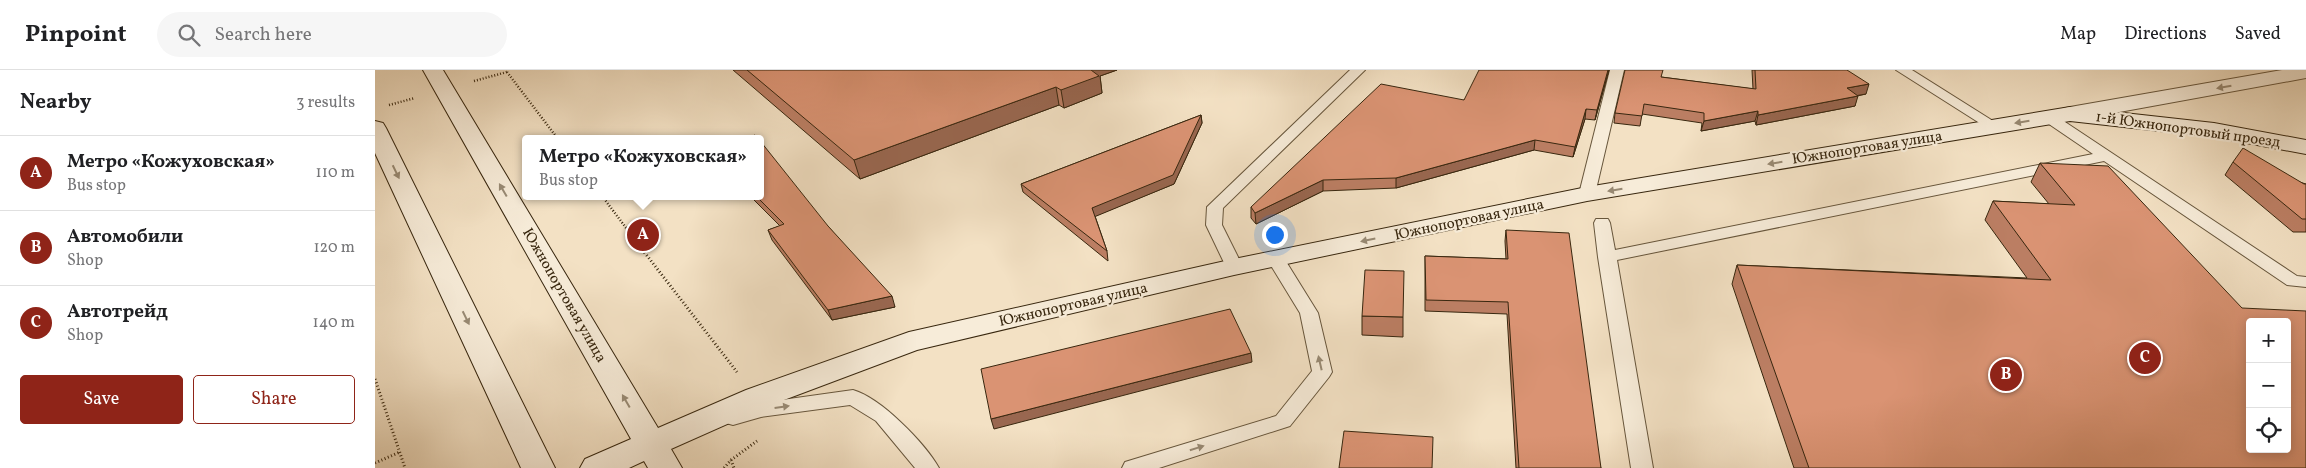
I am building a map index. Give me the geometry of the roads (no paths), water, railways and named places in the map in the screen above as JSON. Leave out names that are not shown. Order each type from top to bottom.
[{"type":"main road","name":"Южнопортовая улица","points":[[433,70],[658,456]]},
{"type":"main road","name":"Южнопортовая улица","points":[[597,468],[658,456],[759,404],[909,342],[1234,267],[1587,194],[2306,72]]},
{"type":"main road","name":"1-й Южнопортовый проезд","points":[[2059,115],[2214,130],[2306,147]]},
{"type":"main road","points":[[375,128],[537,468]]},
{"type":"lane","points":[[1234,267],[1214,225],[1215,206],[1358,70]]},
{"type":"lane","points":[[1587,194],[1617,70]]},
{"type":"lane","points":[[1903,70],[1994,126]]},
{"type":"lane","points":[[2059,115],[2106,156],[2293,281],[2306,282]]},
{"type":"lane","points":[[1607,257],[2106,156]]},
{"type":"lane","points":[[1602,223],[1642,468]]},
{"type":"lane","points":[[1133,468],[1283,421],[1322,372],[1309,313],[1276,259]]},
{"type":"lane","points":[[759,404],[853,397],[883,416],[928,468]]},
{"type":"place","name":"Метро «Кожуховская»","points":[[643,235]]},
{"type":"place","name":"Автотрейд","points":[[2145,358]]},
{"type":"place","name":"Автомобили","points":[[2006,375]]}]
